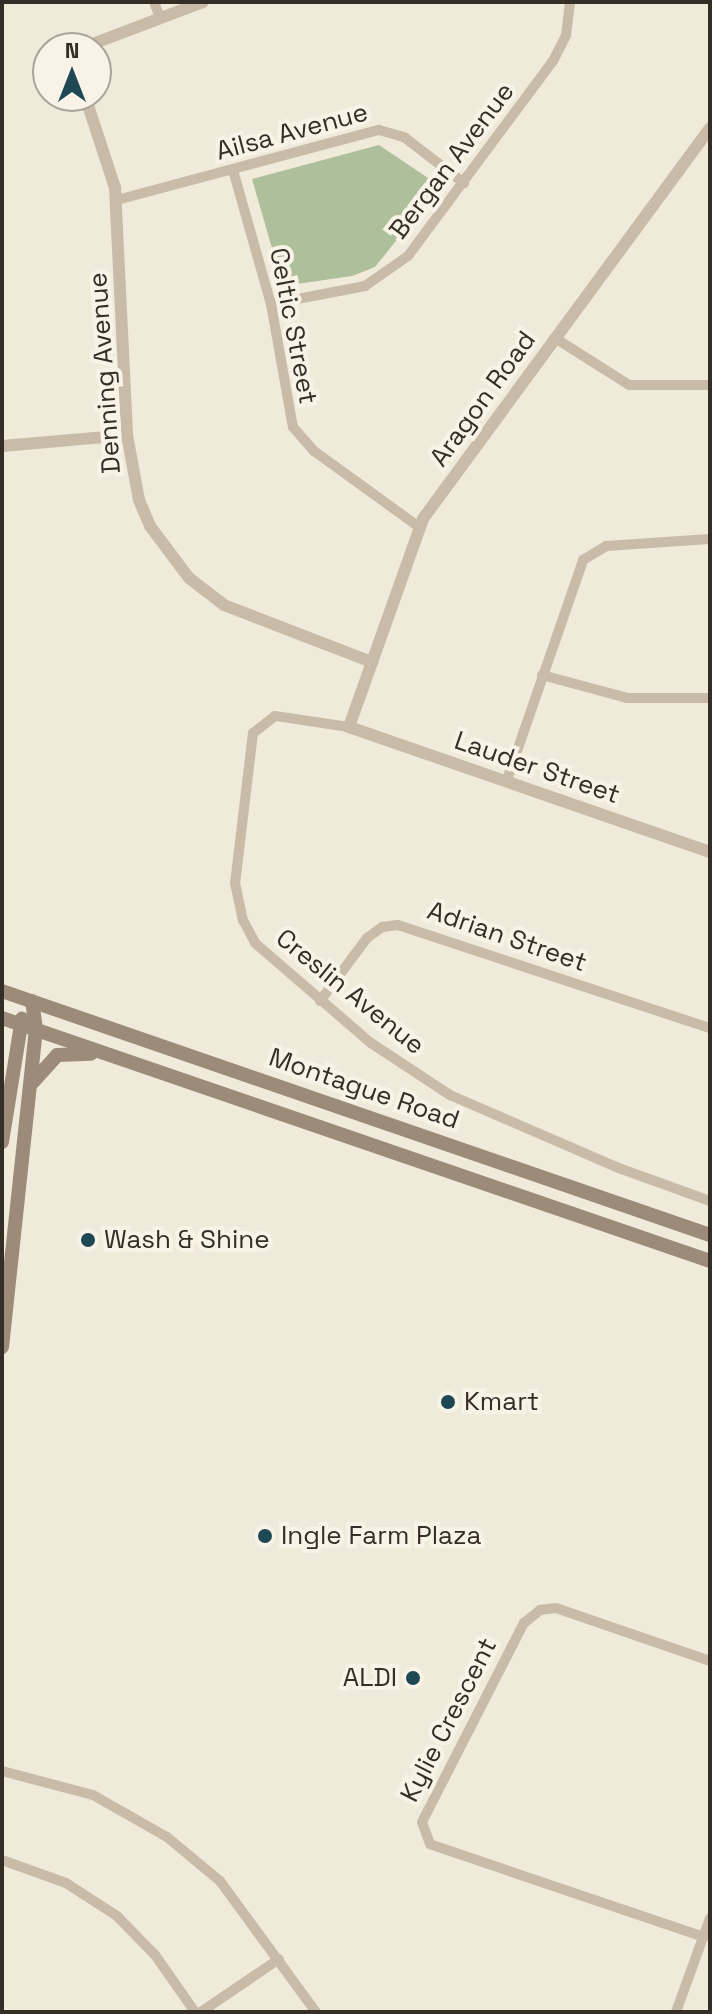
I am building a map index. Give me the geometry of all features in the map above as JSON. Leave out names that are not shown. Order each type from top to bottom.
[{"type":"main road","name":"Montague Road","points":[[2,991],[710,1235]]},
{"type":"main road","points":[[2,1142],[20,1024],[32,1001]]},
{"type":"main road","points":[[2,1347],[36,1029],[32,1001]]},
{"type":"main road","name":"Montague Road","points":[[2,1018],[710,1261]]},
{"type":"main road","points":[[29,1088],[44,1064],[66,1052],[127,1060]]},
{"type":"main road","points":[[2,1070],[5,1125]]},
{"type":"street","points":[[154,2],[160,18]]},
{"type":"street","points":[[112,36],[203,2]]},
{"type":"street","name":"Bergan Avenue","points":[[271,304],[356,288],[386,276],[420,244],[561,47],[570,2]]},
{"type":"street","name":"Denning Avenue","points":[[90,112],[117,200],[127,435],[147,519],[189,578],[230,609],[372,662]]},
{"type":"street","name":"Aragon Road","points":[[349,727],[419,527],[710,128]]},
{"type":"street","name":"Ailsa Avenue","points":[[117,200],[354,134],[388,130],[464,183]]},
{"type":"street","name":"Celtic Street","points":[[233,170],[271,304],[286,409],[296,433],[419,527]]},
{"type":"street","points":[[555,338],[629,385],[710,385]]},
{"type":"street","points":[[2,446],[127,435]]},
{"type":"street","points":[[507,780],[578,567],[589,553],[606,546],[710,539]]},
{"type":"street","points":[[542,675],[627,698],[710,698]]},
{"type":"street","name":"Creslin Avenue","points":[[349,727],[284,716],[265,719],[256,728],[236,866],[237,899],[250,936],[320,1001],[391,1058],[450,1095],[616,1167],[710,1201]]},
{"type":"street","name":"Lauder Street","points":[[349,727],[710,852]]},
{"type":"street","name":"Adrian Street","points":[[320,1001],[374,931],[398,925],[710,1026]]},
{"type":"street","name":"Kylie Crescent","points":[[704,1937],[430,1844],[422,1822],[524,1623],[540,1610],[556,1608],[710,1661]]},
{"type":"street","points":[[2,1771],[74,1788],[156,1829],[220,1881],[316,2012]]},
{"type":"street","points":[[2,1860],[53,1876],[117,1916],[155,1955],[195,2012]]},
{"type":"street","points":[[676,2012],[710,1918]]},
{"type":"street","points":[[201,2012],[279,1959]]},
{"type":"green space","points":[[379,145],[440,186],[375,267],[352,276],[283,286],[252,179]]},
{"type":"place","name":"Wash & Shine","points":[[88,1240]]},
{"type":"place","name":"Kmart","points":[[448,1402]]},
{"type":"place","name":"Ingle Farm Plaza","points":[[265,1536]]},
{"type":"place","name":"ALDI","points":[[413,1678]]}]
